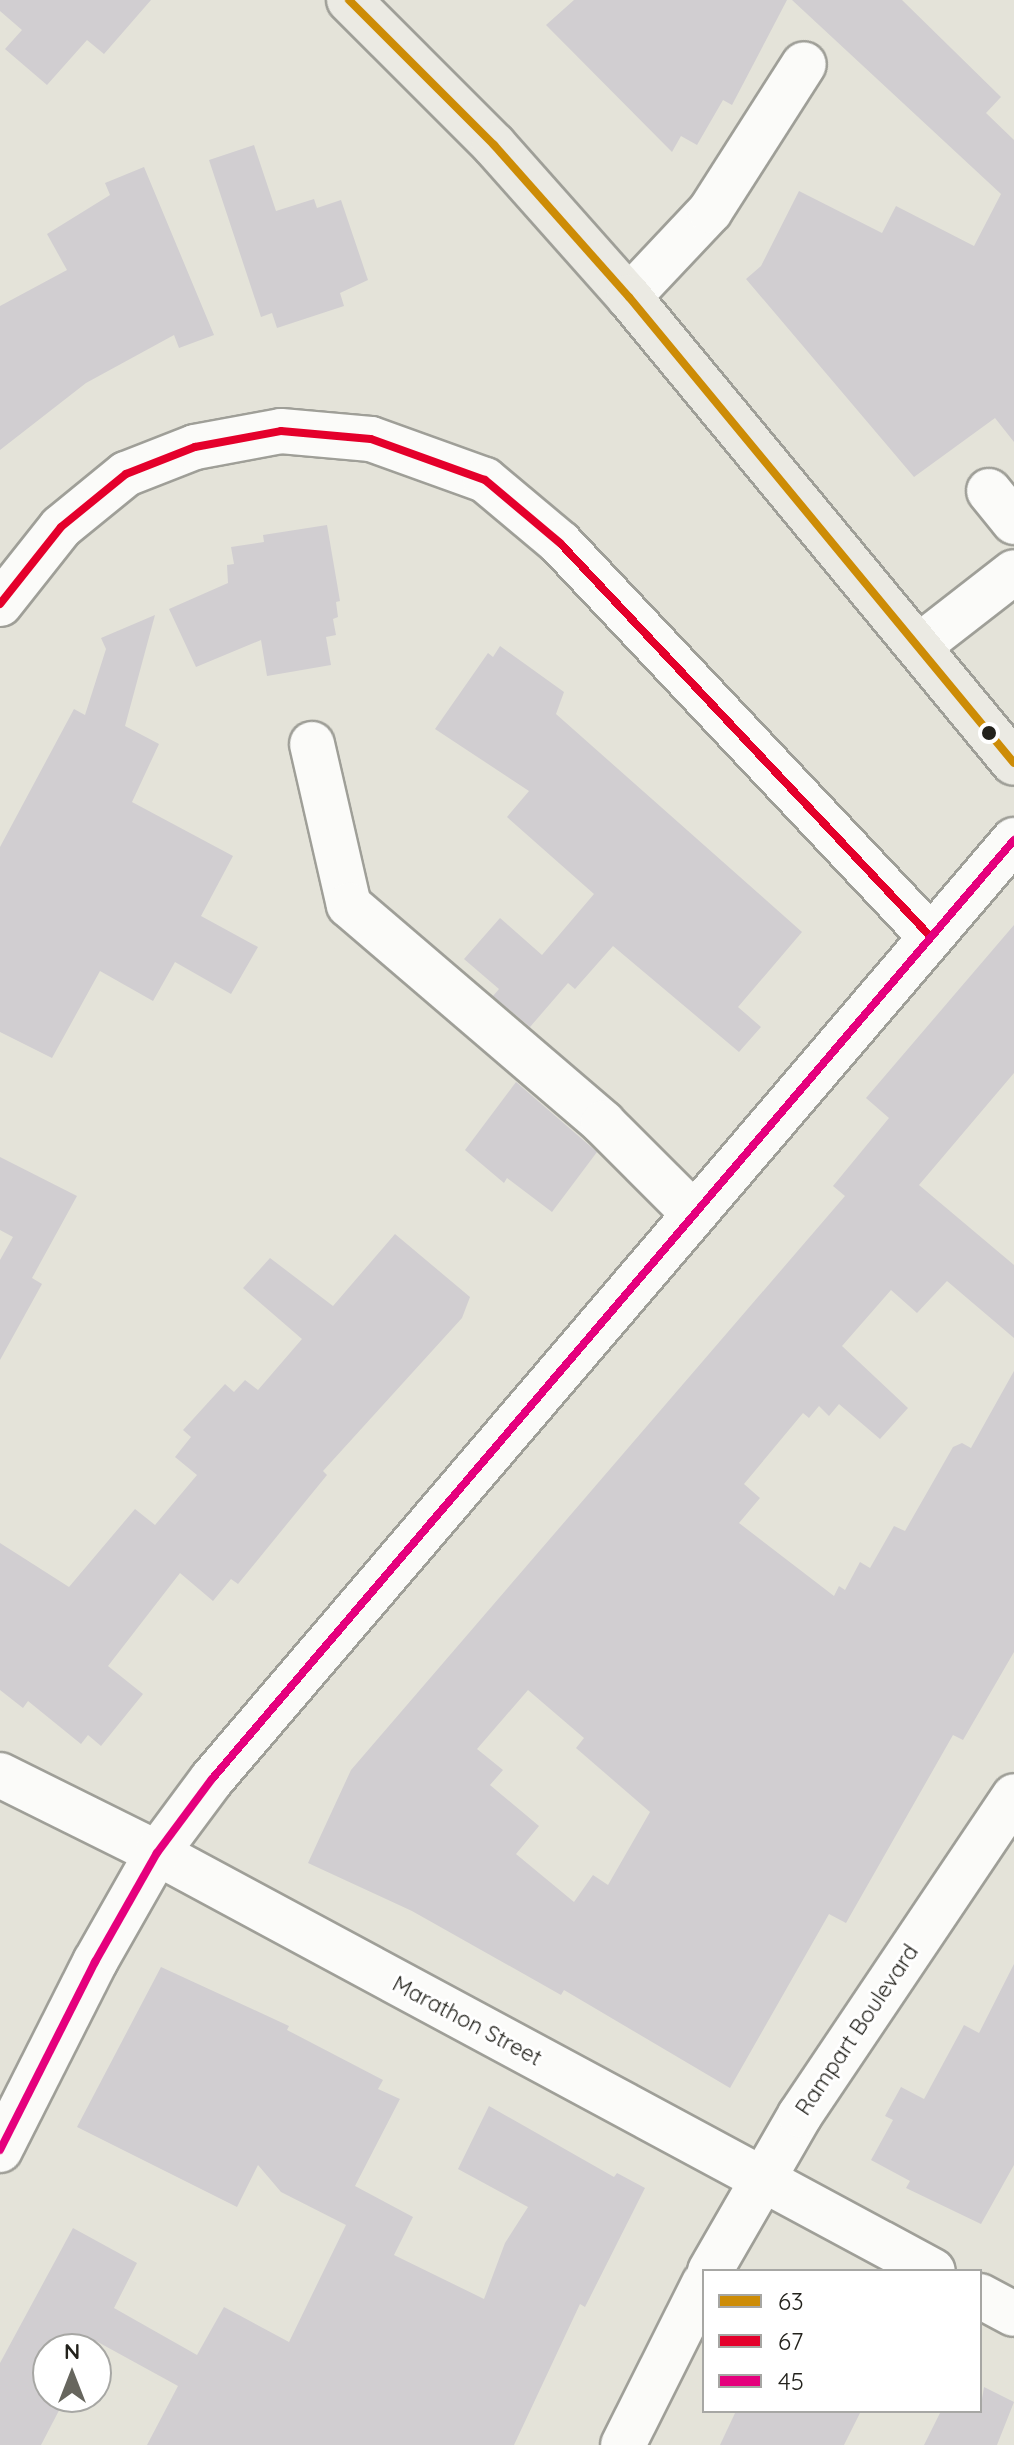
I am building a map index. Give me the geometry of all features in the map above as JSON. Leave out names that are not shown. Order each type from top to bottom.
[{"type":"main road","points":[[349,0],[494,145],[629,297],[1014,763]]},
{"type":"street","points":[[629,297],[710,211],[804,64]]},
{"type":"street","points":[[0,604],[61,527],[126,474],[195,447],[281,431],[371,439],[485,480],[560,543],[929,935]]},
{"type":"street","points":[[919,646],[1014,572]]},
{"type":"street","points":[[312,744],[349,905],[603,1123],[693,1213]]},
{"type":"street","points":[[0,2150],[95,1962],[157,1853],[212,1779],[929,935],[1014,840]]},
{"type":"street","name":"Marathon Street","points":[[0,1775],[157,1853],[929,2269]]},
{"type":"street","name":"Rampart Boulevard","points":[[711,2269],[761,2180],[1014,1796]]},
{"type":"street","points":[[623,2445],[702,2287]]},
{"type":"street","points":[[982,2297],[1014,2314]]},
{"type":"building","points":[[0,0],[151,0],[104,54],[87,40],[47,85],[5,49],[22,30],[0,11]]},
{"type":"building","points":[[574,0],[787,0],[732,105],[723,100],[697,145],[681,136],[672,152],[546,25]]},
{"type":"building","points":[[792,0],[902,0],[1001,97],[986,113],[1014,140],[1014,442],[995,418],[914,477],[746,279],[761,266],[799,191],[882,233],[896,206],[974,246],[1001,194]]},
{"type":"building","points":[[254,145],[276,211],[314,199],[317,208],[341,200],[368,280],[340,293],[344,306],[277,328],[272,313],[261,317],[209,160]]},
{"type":"building","points":[[144,167],[214,335],[179,348],[174,335],[86,383],[0,450],[0,306],[67,270],[47,234],[110,195],[105,183]]},
{"type":"building","points":[[327,525],[340,601],[336,602],[338,617],[333,619],[336,635],[326,637],[331,665],[267,676],[261,640],[196,667],[169,609],[228,583],[227,565],[234,564],[231,547],[264,542],[263,535]]},
{"type":"building","points":[[155,615],[125,726],[159,744],[132,802],[233,856],[201,916],[258,947],[231,994],[175,962],[153,1001],[100,971],[52,1058],[0,1032],[0,847],[74,709],[85,715],[106,649],[101,638]]},
{"type":"building","points":[[500,646],[564,692],[556,714],[802,932],[738,1007],[761,1027],[739,1052],[613,946],[575,989],[568,983],[530,1027],[493,996],[499,989],[464,959],[500,918],[542,955],[594,894],[507,817],[529,791],[435,729],[488,653],[493,657]]},
{"type":"building","points":[[1014,925],[1014,1073],[919,1185],[1014,1265],[1014,1338],[947,1281],[917,1313],[891,1290],[842,1346],[908,1408],[880,1439],[839,1404],[829,1416],[819,1406],[809,1418],[803,1413],[744,1484],[760,1498],[739,1523],[834,1596],[839,1586],[845,1590],[860,1562],[870,1568],[894,1526],[905,1531],[953,1447],[962,1443],[971,1448],[1014,1371],[1014,1652],[963,1740],[953,1735],[846,1923],[829,1914],[730,2088],[564,1990],[561,1995],[412,1911],[308,1863],[351,1770],[845,1196],[833,1186],[889,1118],[866,1098]],"holes":[[[528,1690],[584,1738],[576,1748],[650,1812],[608,1885],[593,1875],[574,1902],[516,1854],[539,1826],[490,1785],[503,1770],[477,1749]]]},
{"type":"building","points":[[516,1082],[597,1152],[552,1212],[507,1178],[504,1183],[465,1150]]},
{"type":"building","points":[[0,1157],[77,1196],[32,1278],[42,1284],[0,1360],[0,1260],[13,1237],[0,1230]]},
{"type":"building","points":[[395,1234],[470,1297],[462,1318],[323,1471],[327,1475],[238,1584],[231,1579],[213,1601],[180,1573],[108,1666],[143,1694],[101,1746],[88,1735],[81,1744],[28,1701],[23,1708],[0,1690],[0,1543],[69,1587],[135,1509],[155,1525],[197,1475],[175,1457],[191,1437],[183,1430],[225,1384],[234,1392],[245,1380],[258,1390],[302,1339],[243,1288],[270,1258],[333,1306]]},
{"type":"building","points":[[1014,1964],[1014,2165],[981,2224],[906,2188],[910,2181],[871,2160],[893,2120],[885,2116],[901,2087],[924,2099],[964,2025],[979,2033]]},
{"type":"building","points":[[161,1967],[289,2026],[287,2030],[383,2080],[378,2089],[400,2099],[355,2186],[413,2217],[394,2255],[484,2299],[505,2243],[528,2207],[458,2169],[489,2106],[614,2177],[617,2173],[645,2188],[585,2307],[580,2304],[514,2445],[147,2445],[178,2386],[112,2350],[112,2333],[32,2333],[32,2413],[58,2413],[41,2445],[0,2445],[0,2363],[73,2228],[137,2263],[114,2308],[197,2355],[224,2307],[289,2342],[346,2225],[281,2192],[258,2165],[237,2207],[77,2127]]},
{"type":"building","points":[[984,2387],[1014,2402],[997,2445],[924,2445],[940,2413],[982,2413]]},
{"type":"building","points":[[735,2413],[860,2413],[844,2445],[720,2445]]},
{"type":"transit line","name":"63","points":[[349,0],[494,145],[629,297],[1014,763]]},
{"type":"transit line","name":"67","points":[[0,604],[61,527],[126,474],[195,447],[281,431],[371,439],[485,480],[560,543],[929,935]]},
{"type":"transit line","name":"45","points":[[0,2150],[95,1962],[157,1853],[212,1779],[1014,840]]}]
